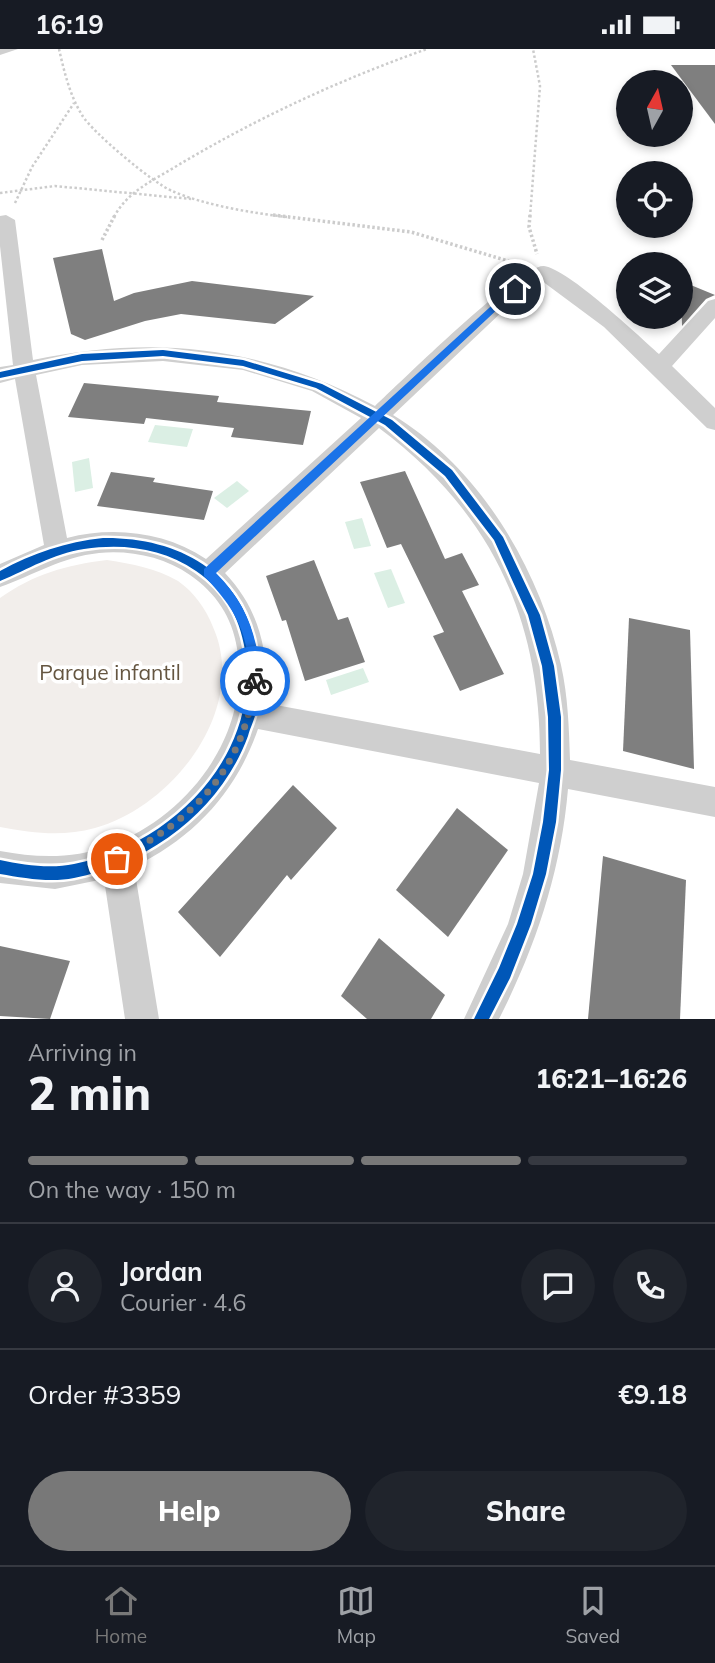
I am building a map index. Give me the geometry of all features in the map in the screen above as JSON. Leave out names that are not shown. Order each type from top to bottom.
[{"type":"street","points":[[0,51],[11,49]]},
{"type":"street","points":[[6,220],[12,371],[57,550]]},
{"type":"street","points":[[208,572],[515,289],[542,272],[565,285],[659,367],[715,422]]},
{"type":"street","points":[[659,367],[715,306]]},
{"type":"street","points":[[12,371],[88,356],[150,352],[211,356],[292,375],[325,387],[378,414],[427,450],[470,496],[507,551],[535,615],[552,690],[555,774],[547,841],[530,911],[501,983],[481,1019]]},
{"type":"street","points":[[0,576],[57,550],[90,543],[123,541],[154,546],[182,557],[208,572],[228,593],[243,618],[253,647],[255,680],[250,714],[237,749],[217,783],[189,813],[155,839],[117,859],[74,871],[31,873],[0,867]]},
{"type":"street","points":[[250,714],[555,774],[715,802]]},
{"type":"street","points":[[117,859],[142,1019]]},
{"type":"path","points":[[59,49],[74,103],[97,133],[154,180],[199,200]]},
{"type":"path","points":[[102,240],[119,207],[131,194],[223,138],[354,75],[427,49]]},
{"type":"path","points":[[533,49],[540,86],[530,227],[542,272]]},
{"type":"path","points":[[6,220],[32,167],[74,103]]},
{"type":"path","points":[[0,193],[55,186],[199,200],[279,217],[411,232],[542,272]]},
{"type":"green space","name":"Parque infantil","points":[[107,560],[144,567],[178,581],[203,607],[213,627],[222,658],[221,689],[212,720],[197,750],[177,776],[152,799],[124,816],[95,828],[71,832],[36,832],[0,827],[0,598],[51,572]]},
{"type":"shaded area","points":[[155,425],[193,429],[187,447],[148,442]]},
{"type":"shaded area","points":[[89,458],[93,488],[75,492],[72,462]]},
{"type":"shaded area","points":[[237,481],[249,491],[227,508],[214,498]]},
{"type":"shaded area","points":[[362,518],[371,546],[354,549],[345,522]]},
{"type":"shaded area","points":[[391,569],[405,603],[388,608],[374,573]]},
{"type":"shaded area","points":[[363,668],[369,682],[331,695],[326,680]]},
{"type":"building","points":[[671,65],[715,65],[715,124],[693,94],[693,70],[675,70]]},
{"type":"building","points":[[102,249],[114,301],[134,293],[192,281],[314,296],[275,324],[181,314],[145,321],[85,340],[71,334],[53,258]]},
{"type":"building","points":[[693,286],[715,295],[706,299],[693,314]]},
{"type":"building","points":[[84,383],[219,396],[217,402],[311,411],[303,445],[231,437],[234,428],[146,418],[144,424],[68,417]]},
{"type":"building","points":[[405,471],[445,559],[462,553],[479,585],[462,591],[504,674],[460,691],[433,636],[444,632],[401,544],[387,548],[360,482]]},
{"type":"building","points":[[111,472],[155,478],[153,482],[213,491],[204,520],[97,506]]},
{"type":"building","points":[[314,560],[338,620],[348,617],[365,662],[305,681],[286,620],[282,621],[266,576]]},
{"type":"building","points":[[629,618],[690,630],[694,769],[623,751]]},
{"type":"building","points":[[293,785],[337,828],[291,880],[287,875],[220,957],[178,912]]},
{"type":"building","points":[[457,808],[508,850],[448,937],[396,890]]},
{"type":"building","points":[[603,856],[686,880],[680,1019],[588,1019]]},
{"type":"building","points":[[379,938],[445,995],[431,1019],[367,1019],[341,996]]},
{"type":"building","points":[[0,946],[70,961],[50,1019],[0,1016]]},
{"type":"cycle path","points":[[0,375],[82,357],[163,353],[243,363],[319,386],[388,423],[449,473],[498,537],[534,615],[548,666],[555,717],[555,770],[550,822],[539,874],[524,924],[481,1019]]},
{"type":"cycle path","points":[[0,576],[40,557],[81,545],[124,542],[167,551],[205,572],[235,603],[247,630],[254,672],[250,712],[236,751],[214,786],[185,817],[151,842],[113,860],[74,871],[27,872],[0,867]]},
{"type":"way so far","points":[[117,859],[155,839],[189,813],[217,783],[237,749],[250,714],[255,681]]},
{"type":"route","points":[[255,681],[253,647],[243,618],[228,593],[208,572],[515,289]]}]
